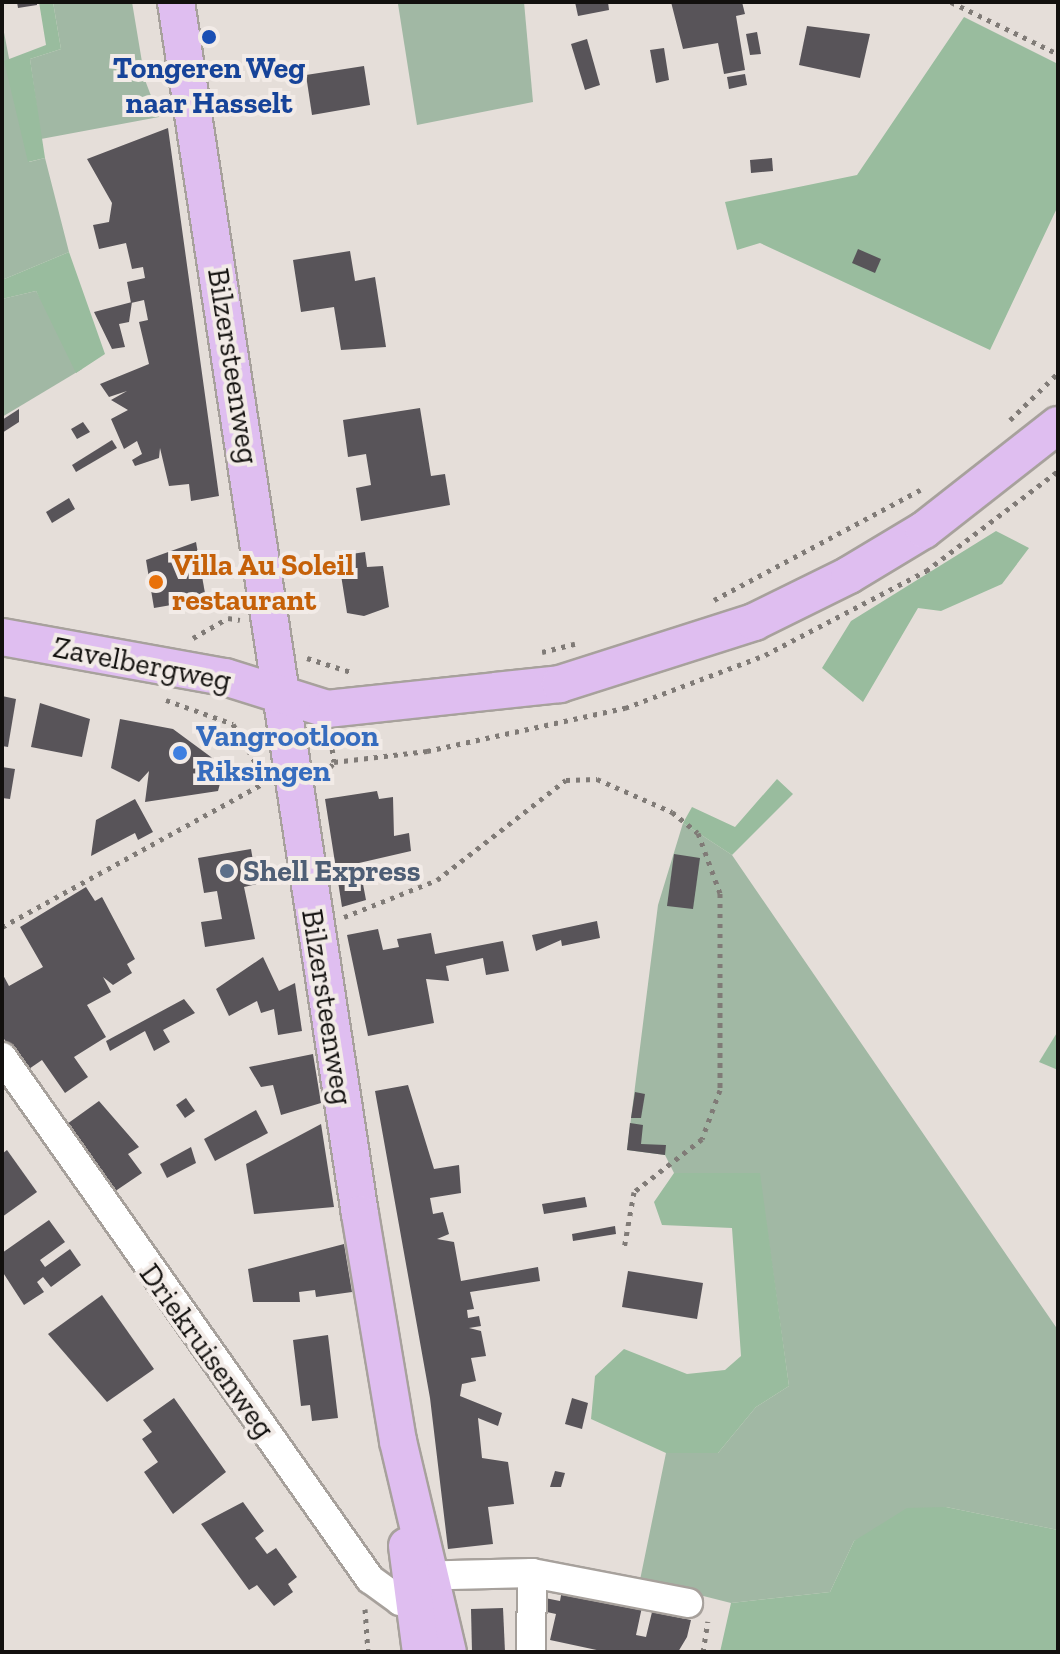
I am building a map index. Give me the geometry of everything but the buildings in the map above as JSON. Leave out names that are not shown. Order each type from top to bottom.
[{"type":"main road","name":"Bilzersteenweg","points":[[176,2],[279,698],[276,778],[315,923],[424,1587],[448,1652]]},
{"type":"main road","name":"Zavelbergweg","points":[[2,637],[225,677],[279,698],[354,709],[494,696],[636,663],[724,632],[849,575],[924,530],[1058,425]]},
{"type":"main road","name":"Bilzersteenweg","points":[[421,1652],[424,1587]]},
{"type":"street","name":"Driekruisenweg","points":[[2,1057],[370,1579],[386,1596],[424,1587]]},
{"type":"street","points":[[424,1587],[532,1573],[688,1603]]},
{"type":"street","points":[[531,1652],[532,1573]]},
{"type":"path","points":[[951,2],[1058,54]]},
{"type":"path","points":[[1000,428],[1058,373]]},
{"type":"path","points":[[701,605],[869,524],[934,480]]},
{"type":"path","points":[[536,654],[591,640]]},
{"type":"path","points":[[320,667],[368,673]]},
{"type":"path","points":[[149,694],[233,724],[247,737],[276,778]]},
{"type":"path","points":[[266,799],[276,778]]},
{"type":"path","points":[[2,927],[276,778]]},
{"type":"path","points":[[315,923],[412,895],[512,827],[566,780],[597,779],[672,812],[698,833],[720,893],[720,1090],[702,1139],[634,1192],[624,1249]]},
{"type":"path","points":[[368,1652],[370,1579]]},
{"type":"green space","points":[[39,2],[53,2],[61,49],[30,59],[45,158],[28,162],[4,61],[46,45]]},
{"type":"green space","points":[[53,2],[132,2],[145,80],[159,117],[41,139],[30,59],[61,49]]},
{"type":"green space","points":[[524,2],[533,102],[417,125],[398,4]]},
{"type":"green space","points":[[964,17],[1058,64],[1058,206],[990,350],[760,243],[737,250],[725,202],[857,175]]},
{"type":"green space","points":[[2,22],[29,162],[45,158],[69,252],[2,280]]},
{"type":"green space","points":[[69,252],[105,354],[76,373],[36,291],[2,299],[2,280]]},
{"type":"green space","points":[[36,291],[82,369],[2,417],[2,299]]},
{"type":"green space","points":[[996,531],[1029,548],[1002,584],[941,611],[918,608],[863,702],[822,668],[851,621]]},
{"type":"green space","points":[[777,779],[793,794],[732,855],[683,823],[692,807],[735,827]]},
{"type":"green space","points":[[683,823],[732,855],[1058,1330],[1058,1530],[946,1507],[854,1541],[830,1592],[731,1603],[640,1580],[666,1453],[718,1453],[756,1407],[789,1386],[759,1173],[674,1173],[665,1155],[627,1150],[658,905]]},
{"type":"green space","points":[[1058,1031],[1058,1070],[1039,1062]]},
{"type":"green space","points":[[674,1173],[760,1173],[789,1386],[756,1407],[718,1453],[666,1453],[591,1419],[595,1376],[624,1349],[687,1374],[725,1370],[741,1356],[732,1228],[662,1225],[654,1202]]},
{"type":"green space","points":[[946,1507],[1058,1530],[1058,1652],[720,1652],[731,1603],[830,1592],[854,1541],[907,1508]]},
{"type":"place","name":"Tongeren Weg naar Hasselt","points":[[209,37]]},
{"type":"place","name":"Villa Au Soleil restaurant","points":[[156,582]]},
{"type":"place","name":"Vangrootloon Riksingen","points":[[180,753]]},
{"type":"place","name":"Shell Express","points":[[227,871]]}]
